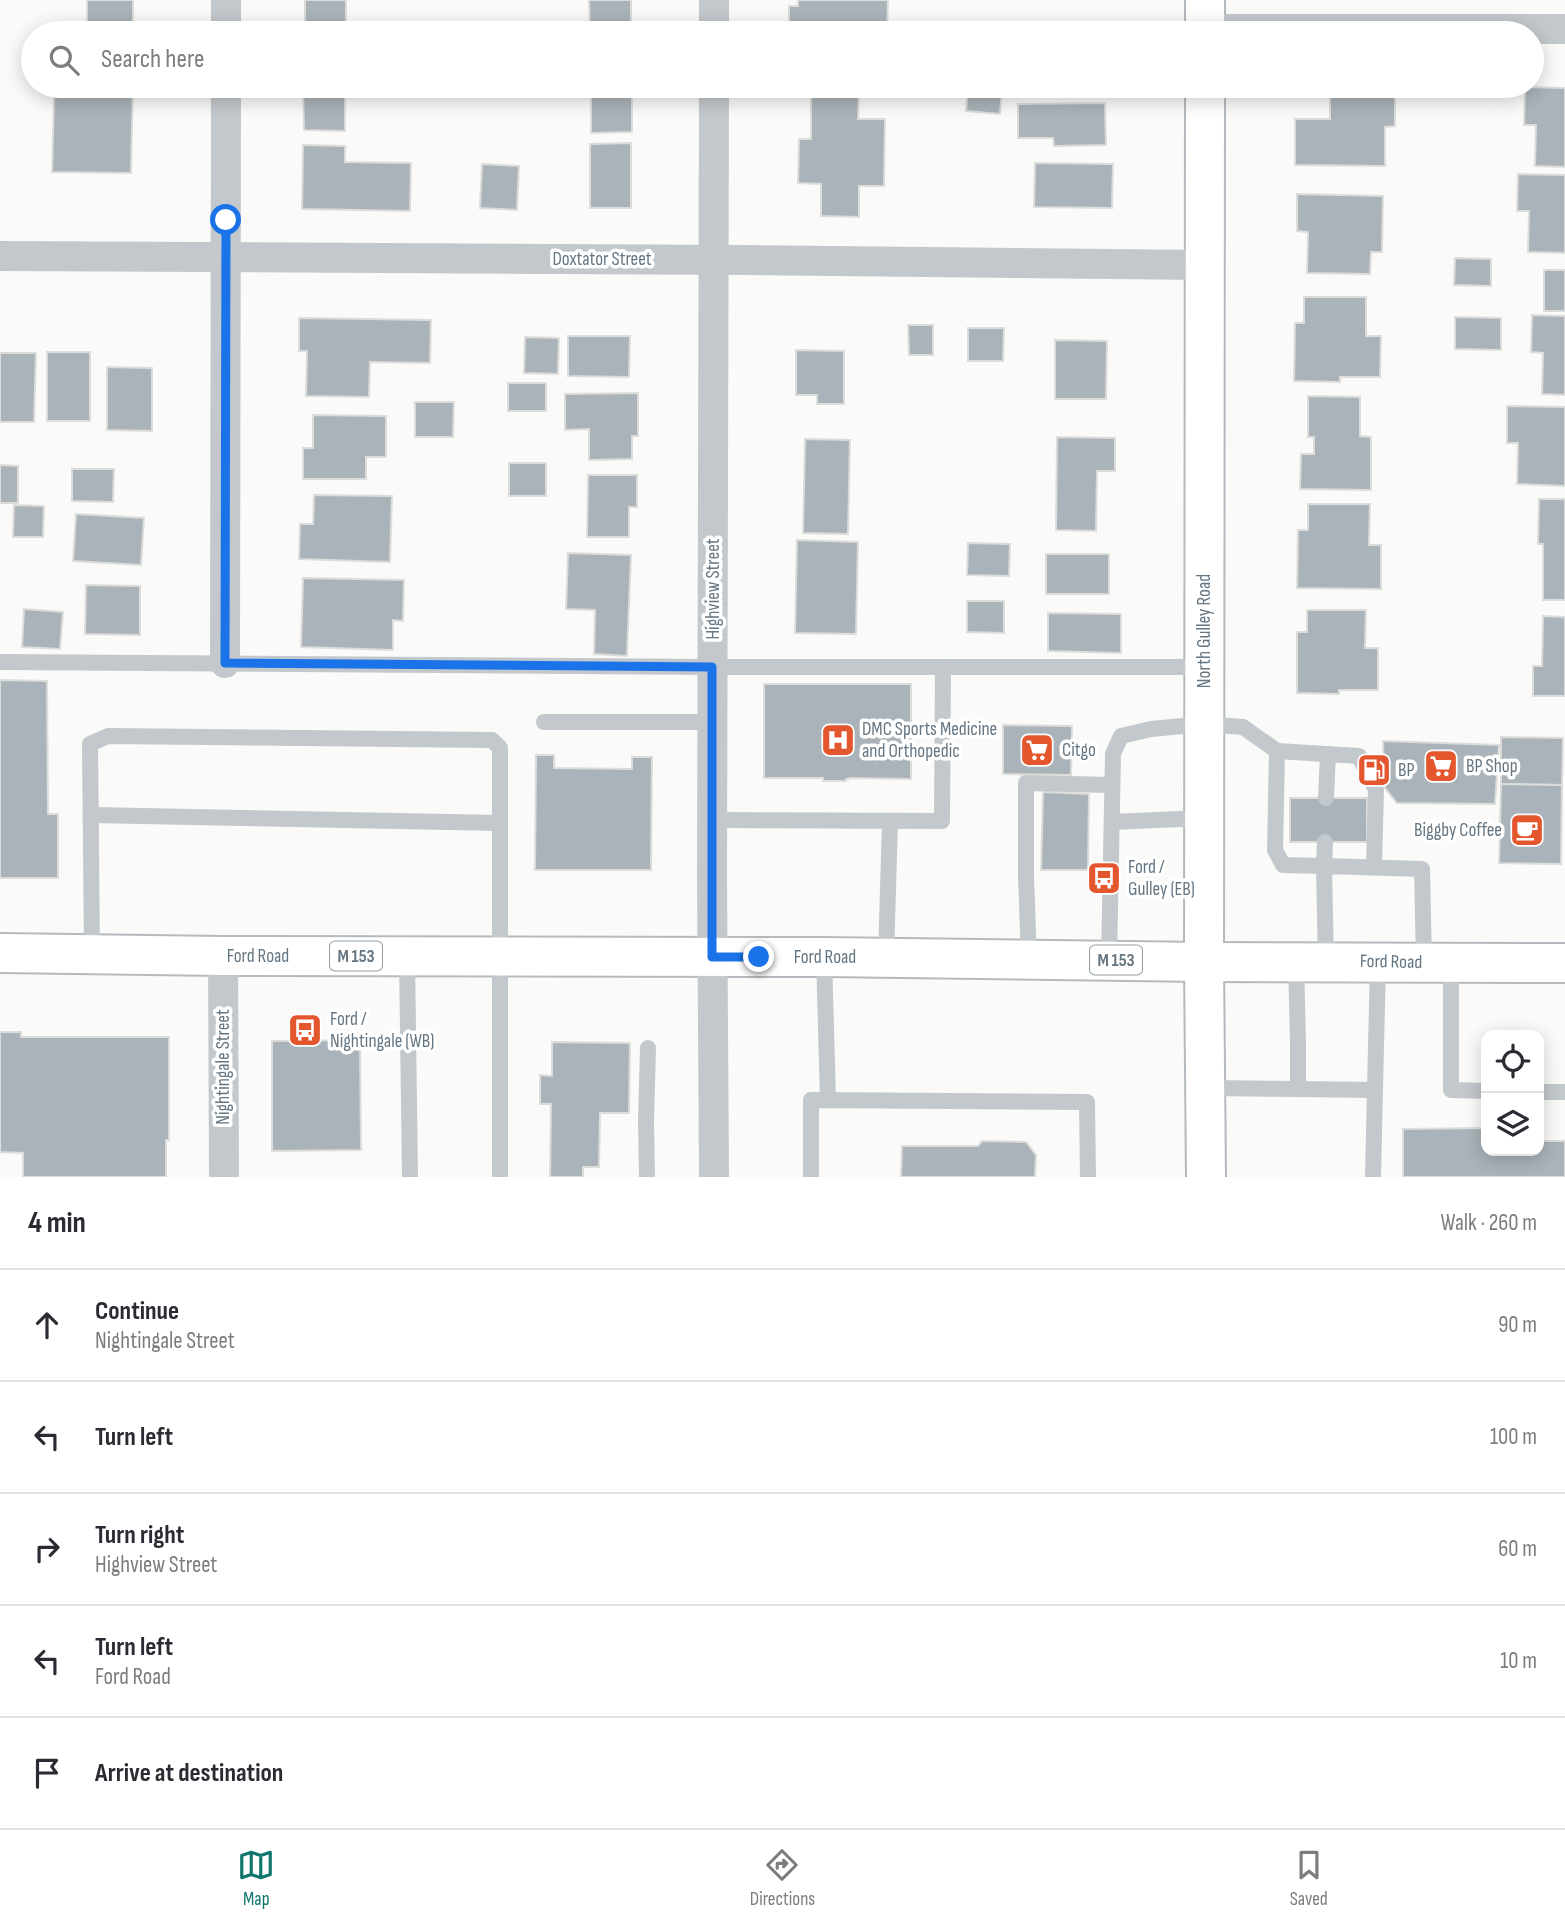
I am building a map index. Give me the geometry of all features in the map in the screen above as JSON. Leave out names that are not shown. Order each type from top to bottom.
[{"type":"main road","name":"North Gulley Road","points":[[1205,98],[1206,1177]]},
{"type":"main road","name":"Ford Road","points":[[0,953],[1565,962]]},
{"type":"street","points":[[226,0],[226,21]]},
{"type":"street","points":[[714,0],[714,21]]},
{"type":"street","points":[[1544,29],[1565,30]]},
{"type":"street","points":[[225,663],[226,98]]},
{"type":"street","name":"Highview Street","points":[[713,1177],[714,98]]},
{"type":"street","name":"Doxtator Street","points":[[0,256],[1204,265]]},
{"type":"street","name":"Nightingale Street","points":[[223,956],[224,1177]]},
{"type":"lane","points":[[0,662],[1204,667]]},
{"type":"lane","points":[[712,820],[942,821],[943,667]]},
{"type":"lane","points":[[544,722],[713,722]]},
{"type":"lane","points":[[1109,960],[1113,754],[1121,736],[1151,729],[1204,724],[1243,727],[1277,751],[1359,755],[1376,790],[1374,867]]},
{"type":"lane","points":[[92,954],[90,744],[108,736],[492,740],[500,748],[500,1177]]},
{"type":"lane","points":[[1277,751],[1275,850],[1283,865],[1422,869],[1438,962],[1451,1090],[1481,1091]]},
{"type":"lane","points":[[1326,798],[1328,754]]},
{"type":"lane","points":[[1029,959],[1026,783],[1112,785]]},
{"type":"lane","points":[[91,815],[500,823]]},
{"type":"lane","points":[[1112,822],[1204,818]]},
{"type":"lane","points":[[886,958],[890,821]]},
{"type":"lane","points":[[1297,1089],[1298,1043],[1324,866],[1325,842]]},
{"type":"lane","points":[[407,956],[410,1177]]},
{"type":"lane","points":[[811,1177],[820,1100],[824,957]]},
{"type":"lane","points":[[1373,1177],[1378,961]]},
{"type":"lane","points":[[647,1177],[648,1048]]},
{"type":"lane","points":[[1206,1088],[1375,1090]]},
{"type":"lane","points":[[1544,1091],[1565,1092]]},
{"type":"lane","points":[[820,1100],[1087,1102],[1088,1177]]},
{"type":"building","points":[[87,0],[133,0],[133,21],[87,21]]},
{"type":"building","points":[[305,0],[346,0],[346,21],[305,21]]},
{"type":"building","points":[[589,0],[631,0],[631,21],[590,21]]},
{"type":"building","points":[[798,0],[888,0],[887,21],[789,21],[789,6],[798,6]]},
{"type":"building","points":[[1544,87],[1565,88],[1565,167],[1535,166],[1536,125],[1524,125],[1525,98],[1544,98]]},
{"type":"building","points":[[54,98],[133,98],[131,173],[52,172]]},
{"type":"building","points":[[303,98],[345,98],[345,131],[304,130]]},
{"type":"building","points":[[591,98],[632,98],[632,132],[591,133]]},
{"type":"building","points":[[811,98],[859,98],[858,119],[885,119],[884,186],[859,186],[859,217],[821,216],[821,184],[798,183],[799,139],[811,139]]},
{"type":"building","points":[[967,98],[1001,98],[1000,114],[966,111]]},
{"type":"building","points":[[1330,98],[1395,98],[1395,126],[1385,127],[1385,166],[1295,165],[1295,119],[1330,119]]},
{"type":"building","points":[[1105,103],[1106,145],[1054,146],[1053,138],[1018,138],[1018,104]]},
{"type":"building","points":[[631,143],[631,208],[590,208],[590,144]]},
{"type":"building","points":[[303,145],[345,146],[345,162],[411,163],[410,211],[302,209]]},
{"type":"building","points":[[1035,163],[1113,164],[1112,208],[1034,207]]},
{"type":"building","points":[[482,164],[519,166],[517,210],[480,208]]},
{"type":"building","points":[[1518,174],[1565,175],[1565,253],[1528,252],[1529,211],[1517,211]]},
{"type":"building","points":[[1297,194],[1383,196],[1382,252],[1371,252],[1370,274],[1307,273],[1308,232],[1297,231]]},
{"type":"building","points":[[1455,258],[1491,259],[1491,286],[1454,285]]},
{"type":"building","points":[[1544,270],[1565,270],[1565,311],[1544,311]]},
{"type":"building","points":[[1304,297],[1366,297],[1366,336],[1381,336],[1380,377],[1340,377],[1340,382],[1294,381],[1295,323],[1304,323]]},
{"type":"building","points":[[1532,315],[1565,316],[1565,395],[1542,394],[1543,353],[1531,352]]},
{"type":"building","points":[[1455,317],[1501,318],[1501,350],[1455,349]]},
{"type":"building","points":[[299,318],[431,320],[430,363],[370,362],[369,397],[306,396],[307,351],[299,351]]},
{"type":"building","points":[[908,325],[933,325],[933,355],[909,355]]},
{"type":"building","points":[[968,328],[1004,328],[1003,361],[968,361]]},
{"type":"building","points":[[568,336],[630,336],[629,377],[568,376]]},
{"type":"building","points":[[525,337],[559,338],[558,374],[524,373]]},
{"type":"building","points":[[1055,340],[1107,341],[1106,399],[1055,399]]},
{"type":"building","points":[[796,350],[844,351],[844,404],[817,404],[817,395],[796,395]]},
{"type":"building","points":[[47,352],[90,352],[90,421],[47,421]]},
{"type":"building","points":[[0,353],[36,353],[34,422],[0,422]]},
{"type":"building","points":[[107,367],[152,368],[152,431],[107,430]]},
{"type":"building","points":[[508,383],[546,383],[546,411],[508,411]]},
{"type":"building","points":[[638,393],[638,436],[632,436],[632,459],[589,460],[589,429],[565,430],[565,394]]},
{"type":"building","points":[[1308,396],[1360,397],[1360,436],[1371,437],[1371,490],[1300,489],[1301,454],[1314,454],[1314,437],[1308,437]]},
{"type":"building","points":[[415,402],[454,402],[453,437],[415,437]]},
{"type":"building","points":[[1507,406],[1565,407],[1565,486],[1517,484],[1518,443],[1507,443]]},
{"type":"building","points":[[313,415],[386,416],[386,457],[366,457],[366,479],[303,479],[303,448],[313,448]]},
{"type":"building","points":[[1057,437],[1115,438],[1115,471],[1097,471],[1096,531],[1056,530]]},
{"type":"building","points":[[805,439],[850,440],[848,534],[803,533]]},
{"type":"building","points":[[509,463],[546,463],[546,496],[509,496]]},
{"type":"building","points":[[0,465],[18,466],[18,503],[0,503]]},
{"type":"building","points":[[72,469],[114,469],[113,502],[72,501]]},
{"type":"building","points":[[588,475],[637,475],[637,507],[629,507],[629,537],[587,537]]},
{"type":"building","points":[[314,495],[392,496],[390,562],[299,559],[300,524],[313,524]]},
{"type":"building","points":[[1539,499],[1565,499],[1565,600],[1543,600],[1543,544],[1538,544]]},
{"type":"building","points":[[1308,504],[1370,504],[1369,545],[1381,545],[1381,589],[1297,588],[1298,530],[1308,530]]},
{"type":"building","points":[[14,505],[44,506],[43,537],[13,537]]},
{"type":"building","points":[[76,514],[144,518],[141,565],[73,561]]},
{"type":"building","points":[[797,540],[858,542],[856,634],[795,633]]},
{"type":"building","points":[[968,543],[1010,544],[1009,576],[967,575]]},
{"type":"building","points":[[568,553],[631,555],[627,656],[594,654],[595,610],[566,609]]},
{"type":"building","points":[[1046,554],[1109,554],[1109,594],[1046,594]]},
{"type":"building","points":[[303,578],[404,580],[403,621],[393,620],[393,650],[301,647]]},
{"type":"building","points":[[86,585],[140,586],[140,635],[85,634]]},
{"type":"building","points":[[967,601],[1004,601],[1004,633],[967,632]]},
{"type":"building","points":[[24,609],[63,612],[60,649],[22,647]]},
{"type":"building","points":[[1307,610],[1366,610],[1365,648],[1378,648],[1378,690],[1339,690],[1339,694],[1297,693],[1297,632],[1307,632]]},
{"type":"building","points":[[1048,613],[1121,614],[1121,653],[1048,651]]},
{"type":"building","points":[[1543,616],[1565,617],[1565,696],[1533,696],[1533,666],[1542,666]]},
{"type":"building","points":[[0,680],[47,681],[48,814],[58,814],[58,878],[0,878]]},
{"type":"building","name":"DMC Sports Medicine and Orthopedic","points":[[764,684],[911,684],[911,779],[851,778],[846,781],[823,781],[823,778],[764,778]]},
{"type":"building","name":"Citgo","points":[[1003,725],[1072,726],[1071,775],[1003,774]]},
{"type":"building","points":[[1501,737],[1563,738],[1562,785],[1501,784]]},
{"type":"building","name":"BP Shop","points":[[1383,741],[1499,745],[1495,804],[1397,803],[1385,788]]},
{"type":"building","points":[[536,755],[554,755],[554,768],[632,769],[632,757],[652,757],[651,870],[535,870]]},
{"type":"building","points":[[1501,784],[1562,785],[1561,864],[1499,863]]},
{"type":"building","points":[[1043,792],[1089,794],[1088,870],[1041,870]]},
{"type":"building","points":[[1290,798],[1367,798],[1367,842],[1290,842]]},
{"type":"building","points":[[0,1032],[21,1032],[21,1037],[169,1037],[169,1140],[166,1140],[166,1177],[23,1177],[23,1153],[0,1152]]},
{"type":"building","points":[[360,1040],[361,1150],[272,1151],[272,1041]]},
{"type":"building","points":[[552,1042],[630,1043],[629,1113],[600,1113],[599,1167],[583,1167],[583,1177],[550,1177],[551,1104],[540,1104],[540,1075],[552,1076]]},
{"type":"building","points":[[1481,1128],[1481,1156],[1544,1156],[1544,1141],[1565,1141],[1565,1177],[1403,1177],[1403,1129]]},
{"type":"building","points":[[982,1141],[1026,1142],[1036,1155],[1035,1177],[901,1177],[902,1146],[978,1146]]},
{"type":"place","name":"DMC Sports Medicine and Orthopedic","points":[[838,740]]},
{"type":"place","name":"Citgo","points":[[1037,750]]},
{"type":"place","name":"BP Shop","points":[[1441,766]]},
{"type":"place","name":"BP","points":[[1374,770]]},
{"type":"place","name":"Biggby Coffee","points":[[1527,830]]},
{"type":"place","name":"Ford / Gulley (EB)","points":[[1104,878]]},
{"type":"place","name":"Ford / Nightingale (WB)","points":[[305,1030]]},
{"type":"route","points":[[226,220],[225,663],[712,667],[712,957],[759,957]]}]
